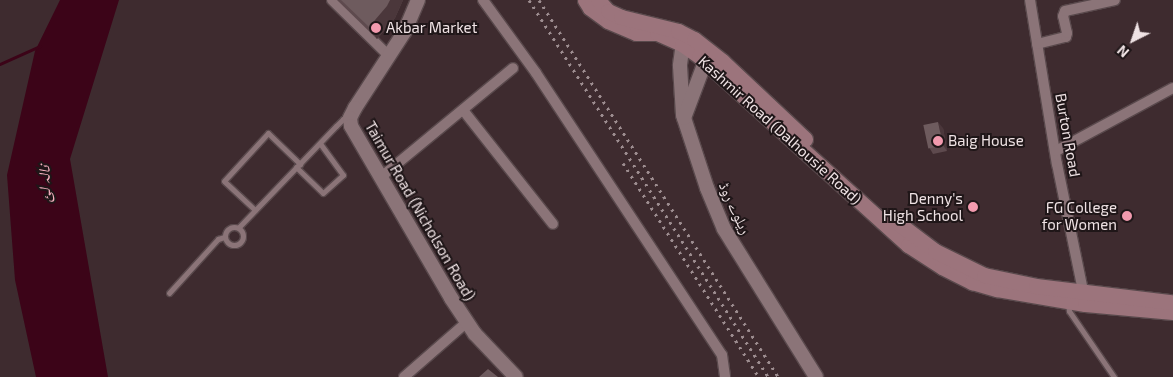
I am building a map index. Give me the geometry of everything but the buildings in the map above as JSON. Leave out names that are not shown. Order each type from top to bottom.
[{"type":"main road","name":"Kashmir Road (Dalhousie Road)","points":[[584,0],[590,8],[608,21],[636,33],[657,33],[683,39]]},
{"type":"main road","name":"Kashmir Road (Dalhousie Road)","points":[[598,0],[608,11],[683,39],[709,58],[916,238],[955,262],[984,275],[1036,286],[1067,296],[1173,312]]},
{"type":"main road","name":"Kashmir Road (Dalhousie Road)","points":[[1084,298],[1173,302]]},
{"type":"street","points":[[332,0],[390,57]]},
{"type":"street","name":"Taimur Road (Nicholson Road)","points":[[418,0],[405,31],[390,57],[364,92],[350,118],[351,126],[451,298],[482,342],[516,377]]},
{"type":"street","points":[[483,0],[541,81],[722,355],[725,377]]},
{"type":"street","name":"Burton Road","points":[[1030,0],[1084,298]]},
{"type":"street","points":[[1037,44],[1066,37],[1067,33],[1063,16],[1065,11],[1116,0]]},
{"type":"street","name":"ریلوے روڈ","points":[[683,39],[680,66],[684,118],[707,188],[724,228],[816,377]]},
{"type":"street","points":[[684,118],[709,58]]},
{"type":"street","points":[[381,177],[514,68]]},
{"type":"street","points":[[1056,151],[1173,88]]},
{"type":"street","points":[[462,110],[553,224]]},
{"type":"street","points":[[404,377],[467,322]]},
{"type":"lane","points":[[169,293],[218,239],[224,237],[228,228],[239,228],[343,119],[350,118]]},
{"type":"lane","points":[[255,210],[224,181],[268,133],[323,193],[343,174],[320,143]]},
{"type":"lane","points":[[224,237],[231,245],[237,245],[243,237],[239,228]]},
{"type":"lane","points":[[1067,296],[1069,311],[1114,377]]},
{"type":"water","name":"نالہ لئ","points":[[60,0],[119,0],[70,159],[108,377],[36,377],[15,280],[7,175],[35,51]]},
{"type":"waterway","points":[[0,64],[40,46]]},
{"type":"railway","points":[[529,0],[768,377]]},
{"type":"railway","points":[[539,0],[778,377]]},
{"type":"railway","points":[[623,163],[759,377]]},
{"type":"place","name":"Akbar Market","points":[[376,28]]},
{"type":"place","name":"Baig House","points":[[938,141]]},
{"type":"place","name":"Denny's High School","points":[[973,207]]},
{"type":"place","name":"FG College for Women","points":[[1127,216]]}]
